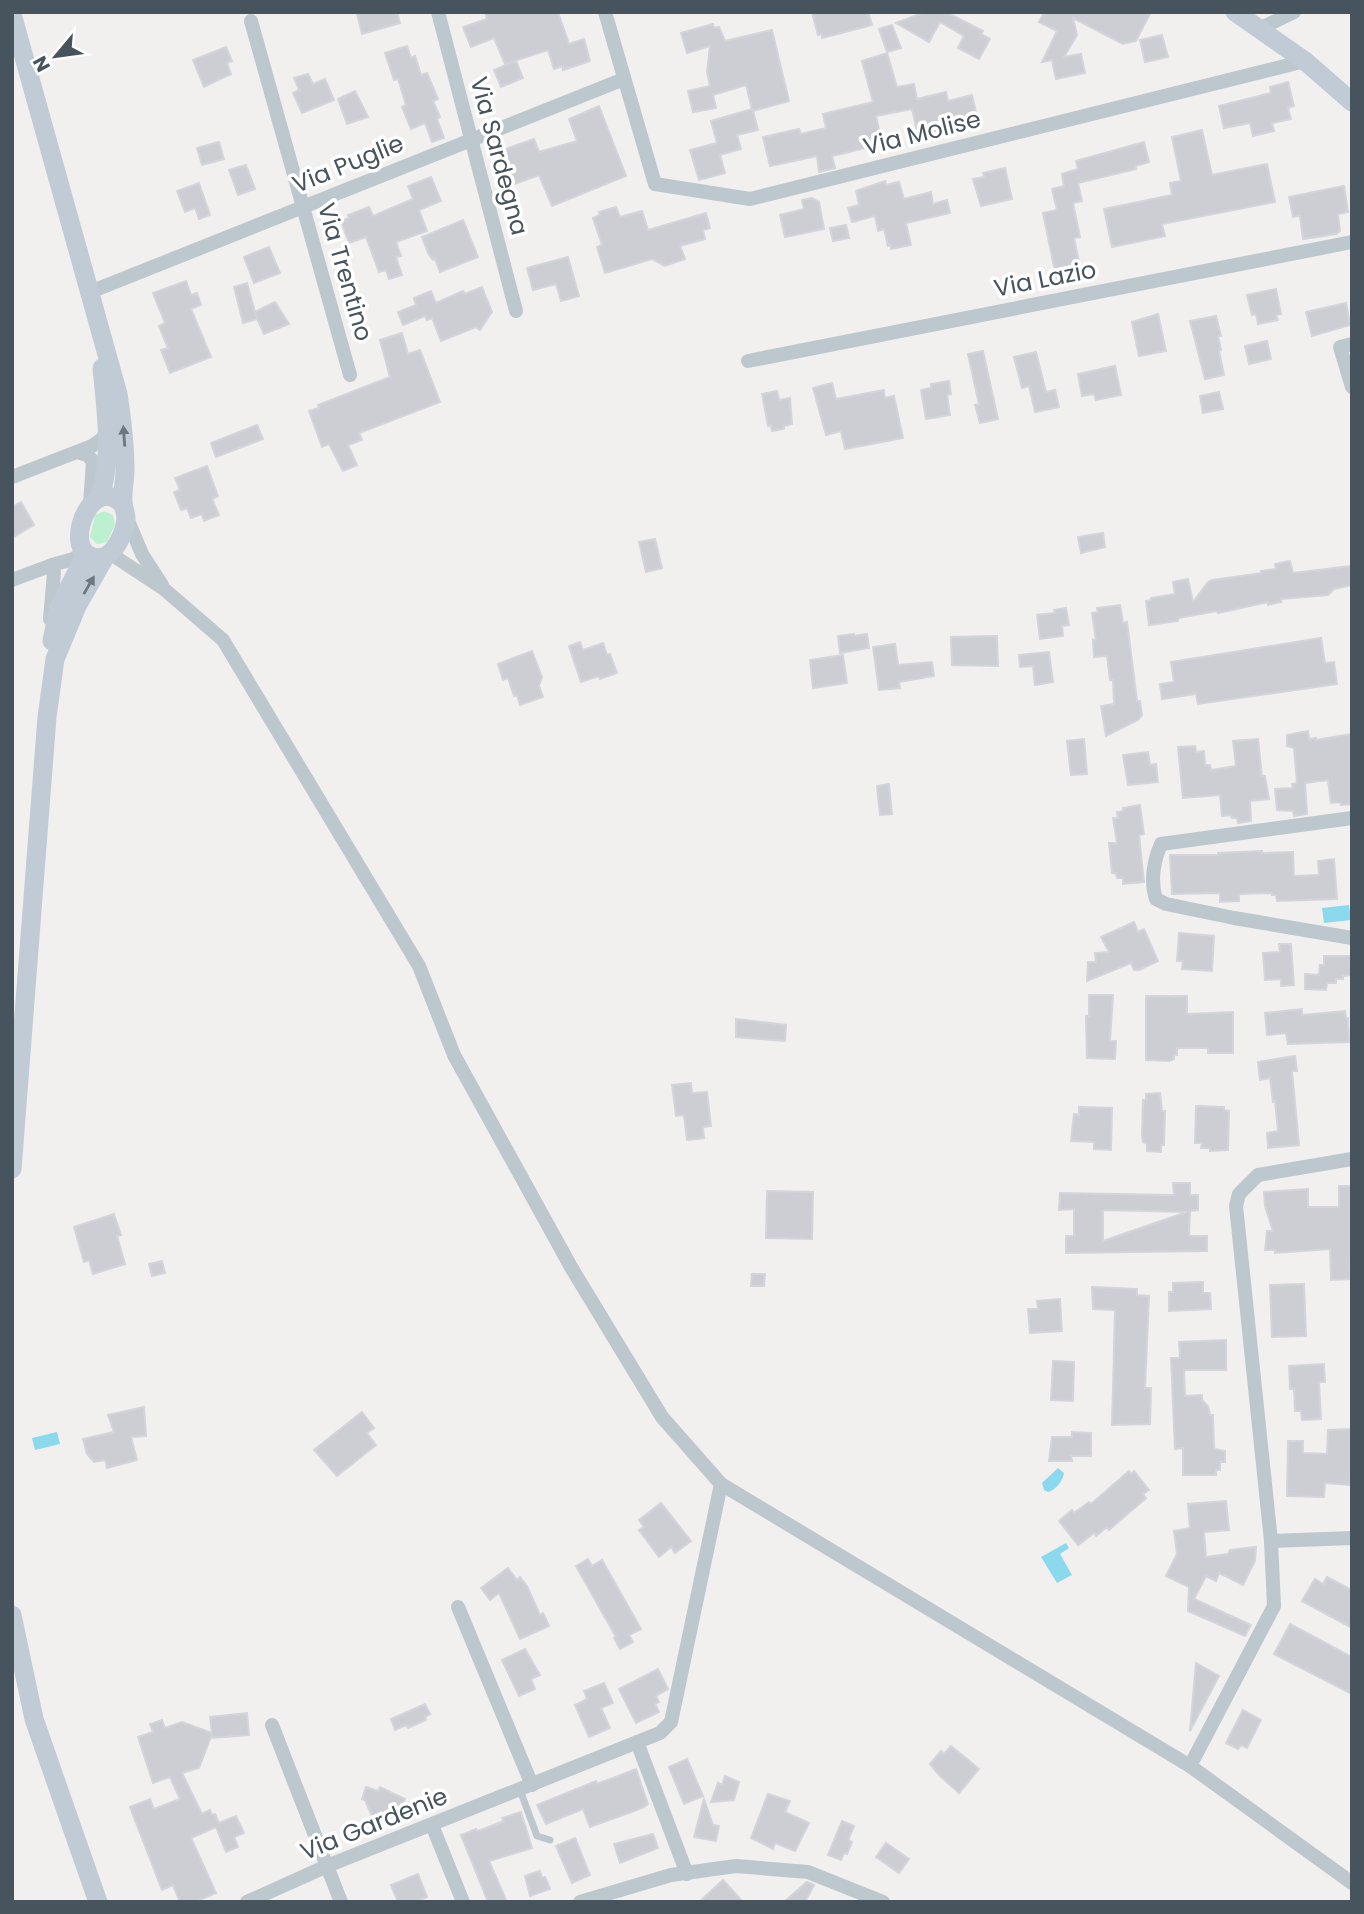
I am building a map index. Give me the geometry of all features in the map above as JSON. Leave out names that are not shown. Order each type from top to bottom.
[{"type":"street","name":"Via Sardegna","points":[[438,12],[516,311]]},
{"type":"street","points":[[605,12],[624,79]]},
{"type":"street","points":[[1235,12],[1257,30],[1305,61],[1352,102]]},
{"type":"street","points":[[1257,30],[1294,12]]},
{"type":"street","points":[[12,14],[118,394],[125,476],[124,510],[115,550],[93,551],[12,580]]},
{"type":"street","name":"Via Trentino","points":[[251,21],[350,374]]},
{"type":"street","name":"Via Molise","points":[[624,79],[655,184],[750,199],[1305,61]]},
{"type":"street","name":"Via Puglie","points":[[90,292],[624,79]]},
{"type":"street","name":"Via Lazio","points":[[748,361],[1352,242]]},
{"type":"street","points":[[95,501],[105,481],[107,431],[97,322]]},
{"type":"street","points":[[1346,346],[1352,387]]},
{"type":"street","points":[[12,477],[92,446],[102,439],[107,431]]},
{"type":"street","points":[[12,1169],[47,717],[55,659],[77,606],[93,551],[93,461],[87,454],[78,452]]},
{"type":"street","points":[[95,501],[112,497],[124,510],[142,554],[164,589]]},
{"type":"street","points":[[93,551],[164,589],[223,640],[419,966],[454,1055],[571,1267],[662,1417],[721,1484],[1191,1766],[1352,1883]]},
{"type":"street","points":[[52,639],[59,607],[93,551]]},
{"type":"street","points":[[52,565],[54,573],[50,610],[55,659]]},
{"type":"street","points":[[1352,818],[1161,844],[1156,856],[1153,889],[1156,899],[1166,904],[1352,938]]},
{"type":"street","points":[[1191,1766],[1273,1606],[1271,1541],[1236,1206],[1239,1194],[1258,1175],[1352,1159]]},
{"type":"street","name":"Via Gardenie","points":[[247,1902],[660,1733],[671,1722],[721,1484]]},
{"type":"street","points":[[1271,1541],[1352,1538]]},
{"type":"street","points":[[458,1607],[526,1787]]},
{"type":"street","points":[[12,1615],[34,1719],[98,1902]]},
{"type":"street","points":[[272,1725],[341,1902]]},
{"type":"street","points":[[637,1742],[687,1874]]},
{"type":"street","points":[[432,1825],[463,1902]]},
{"type":"street","points":[[581,1902],[671,1875],[736,1866],[808,1872],[883,1902]]},
{"type":"lane","points":[[526,1787],[537,1836],[550,1840]]},
{"type":"green space","points":[[104,511],[113,515],[115,525],[107,542],[97,544],[90,537],[95,515]]},
{"type":"water","points":[[1349,905],[1351,920],[1324,923],[1322,908]]},
{"type":"water","points":[[57,1432],[60,1444],[35,1450],[32,1438]]},
{"type":"water","points":[[1058,1468],[1064,1473],[1061,1482],[1051,1491],[1044,1490],[1042,1483]]},
{"type":"water","points":[[1066,1543],[1069,1548],[1060,1554],[1072,1575],[1057,1583],[1041,1557]]},
{"type":"building","points":[[397,12],[400,23],[362,34],[357,14]]},
{"type":"building","points":[[485,12],[558,12],[569,44],[584,39],[590,61],[563,70],[563,66],[554,69],[548,50],[505,64],[494,38],[471,47],[463,27],[487,19]]},
{"type":"building","points":[[812,12],[868,12],[872,25],[822,38],[822,34],[818,35]]},
{"type":"building","points":[[925,12],[946,12],[983,31],[981,34],[990,39],[979,59],[958,48],[964,36],[940,22],[929,42],[896,23]]},
{"type":"building","points":[[1044,12],[1151,12],[1136,41],[1123,44],[1073,18],[1077,35],[1064,57],[1081,54],[1085,73],[1056,79],[1052,60],[1042,62],[1057,31],[1039,22]]},
{"type":"building","points":[[713,24],[714,28],[719,27],[725,41],[772,30],[789,101],[753,111],[758,130],[737,135],[741,149],[720,155],[725,173],[699,180],[690,150],[717,143],[711,121],[752,109],[746,85],[713,95],[716,108],[693,112],[688,91],[710,86],[707,72],[710,46],[687,53],[681,33]]},
{"type":"building","points":[[892,25],[901,48],[887,52],[879,29]]},
{"type":"building","points":[[1162,35],[1168,57],[1145,62],[1140,40]]},
{"type":"building","points":[[407,46],[411,58],[415,56],[421,75],[427,73],[438,99],[433,101],[440,117],[437,119],[444,138],[432,142],[425,123],[411,129],[402,107],[406,105],[398,79],[394,80],[385,53]]},
{"type":"building","points":[[226,47],[232,61],[227,63],[231,74],[204,87],[193,60]]},
{"type":"building","points":[[887,53],[897,87],[914,84],[917,99],[946,92],[948,101],[972,95],[977,117],[966,120],[967,124],[929,134],[928,128],[917,131],[912,109],[876,116],[882,144],[832,156],[835,168],[819,172],[817,156],[770,166],[763,137],[799,129],[801,134],[826,128],[823,114],[873,102],[862,61]]},
{"type":"building","points":[[516,61],[523,78],[501,87],[494,70]]},
{"type":"building","points":[[308,74],[313,84],[325,79],[334,100],[302,113],[293,93],[299,90],[294,78]]},
{"type":"building","points":[[1288,82],[1294,106],[1288,108],[1291,119],[1272,123],[1274,131],[1253,136],[1250,123],[1224,128],[1219,106],[1271,93],[1270,87]]},
{"type":"building","points":[[355,91],[368,117],[347,124],[338,99]]},
{"type":"building","points":[[599,106],[626,176],[552,206],[539,175],[512,185],[500,151],[534,139],[539,152],[577,141],[569,119]]},
{"type":"building","points":[[1202,130],[1212,175],[1267,164],[1275,202],[1162,224],[1165,236],[1112,247],[1104,209],[1172,195],[1170,183],[1181,181],[1172,137]]},
{"type":"building","points":[[219,142],[224,159],[202,165],[197,148]]},
{"type":"building","points":[[1144,142],[1149,162],[1135,166],[1136,169],[1078,183],[1082,201],[1073,203],[1080,237],[1074,238],[1083,281],[1058,286],[1043,213],[1057,210],[1052,189],[1064,186],[1062,174],[1078,169],[1076,161]]},
{"type":"building","points":[[246,165],[255,189],[238,195],[229,170]]},
{"type":"building","points":[[1005,168],[1012,199],[981,206],[973,179],[984,177],[983,173]]},
{"type":"building","points":[[431,177],[441,201],[419,210],[427,231],[396,242],[401,256],[396,257],[402,275],[389,279],[386,270],[379,272],[366,237],[349,243],[341,221],[349,218],[348,215],[369,207],[373,216],[413,199],[408,186]]},
{"type":"building","points":[[885,181],[886,185],[899,182],[904,199],[931,192],[933,204],[947,200],[950,213],[906,223],[911,245],[891,249],[884,229],[878,231],[875,216],[852,222],[848,208],[859,205],[856,191]]},
{"type":"building","points":[[199,183],[210,215],[199,219],[195,208],[185,212],[177,191]]},
{"type":"building","points":[[1344,186],[1348,212],[1338,214],[1340,231],[1303,239],[1300,216],[1293,217],[1289,197]]},
{"type":"building","points":[[812,198],[819,202],[824,229],[785,237],[780,215],[804,209],[802,200]]},
{"type":"building","points":[[616,207],[620,217],[642,211],[648,230],[706,213],[710,228],[703,230],[705,239],[680,246],[685,259],[665,266],[652,259],[605,273],[597,247],[602,245],[593,218],[600,215],[599,212]]},
{"type":"building","points":[[463,220],[478,257],[440,272],[422,237]]},
{"type":"building","points":[[846,225],[849,238],[833,241],[830,228]]},
{"type":"building","points":[[269,247],[280,273],[254,283],[244,257]]},
{"type":"building","points":[[568,257],[579,296],[561,301],[556,284],[533,290],[527,268]]},
{"type":"building","points":[[186,281],[191,295],[197,293],[201,305],[191,309],[211,357],[170,373],[161,350],[168,348],[159,326],[165,323],[153,293]]},
{"type":"building","points":[[247,283],[255,312],[275,302],[289,324],[264,334],[255,314],[257,319],[243,323],[234,287]]},
{"type":"building","points":[[482,287],[492,312],[480,330],[476,327],[441,341],[432,318],[427,320],[425,316],[403,325],[398,312],[416,305],[414,298],[431,291],[436,303],[463,291],[465,294]]},
{"type":"building","points":[[1276,289],[1281,314],[1276,315],[1278,320],[1258,324],[1256,314],[1252,315],[1247,295]]},
{"type":"building","points":[[1346,303],[1350,325],[1312,336],[1306,312]]},
{"type":"building","points":[[1158,314],[1166,351],[1139,356],[1132,322]]},
{"type":"building","points":[[1216,316],[1221,336],[1218,336],[1219,351],[1224,375],[1205,379],[1190,321]]},
{"type":"building","points":[[402,333],[408,354],[420,350],[440,402],[359,433],[362,440],[348,445],[357,465],[343,471],[329,444],[322,447],[309,411],[390,377],[380,340]]},
{"type":"building","points":[[1267,341],[1271,359],[1249,364],[1245,346]]},
{"type":"building","points":[[983,351],[998,419],[980,423],[975,405],[979,404],[968,354]]},
{"type":"building","points":[[1036,352],[1046,392],[1055,390],[1059,407],[1035,412],[1029,386],[1022,388],[1014,357]]},
{"type":"building","points":[[1115,366],[1121,395],[1096,400],[1094,394],[1082,396],[1078,374]]},
{"type":"building","points":[[949,381],[951,394],[947,395],[950,415],[926,419],[921,390],[931,388],[931,384]]},
{"type":"building","points":[[832,383],[836,399],[884,390],[885,398],[894,396],[903,438],[845,449],[841,431],[826,435],[813,388]]},
{"type":"building","points":[[777,391],[779,400],[790,398],[792,424],[772,431],[771,425],[768,426],[762,394]]},
{"type":"building","points":[[1219,392],[1223,409],[1203,413],[1200,396]]},
{"type":"building","points":[[257,425],[263,439],[216,457],[211,443]]},
{"type":"building","points":[[207,466],[218,496],[212,499],[219,515],[204,521],[202,514],[191,518],[187,508],[181,510],[174,492],[180,490],[175,478]]},
{"type":"building","points":[[21,502],[34,525],[12,538],[12,507]]},
{"type":"building","points":[[1103,533],[1105,547],[1081,553],[1078,537]]},
{"type":"building","points":[[655,539],[662,568],[646,572],[639,542]]},
{"type":"building","points":[[1290,561],[1293,573],[1352,566],[1352,585],[1334,589],[1328,595],[1281,599],[1281,602],[1268,605],[1268,602],[1149,625],[1146,601],[1175,594],[1173,582],[1188,579],[1193,602],[1212,580],[1262,573],[1261,571],[1276,569],[1275,564]]},
{"type":"building","points":[[1120,605],[1123,623],[1127,622],[1137,701],[1140,701],[1142,715],[1138,720],[1106,736],[1101,706],[1114,704],[1113,680],[1110,680],[1107,656],[1094,657],[1093,640],[1096,640],[1092,613],[1098,612],[1097,608]]},
{"type":"building","points":[[1066,608],[1069,625],[1062,626],[1063,636],[1040,639],[1037,615],[1055,613],[1054,610]]},
{"type":"building","points":[[867,634],[869,648],[840,653],[838,636]]},
{"type":"building","points":[[997,636],[998,666],[952,665],[951,637]]},
{"type":"building","points":[[1321,638],[1325,663],[1334,662],[1337,684],[1198,704],[1196,694],[1162,699],[1160,684],[1174,682],[1171,662]]},
{"type":"building","points":[[580,642],[583,650],[603,643],[617,673],[581,682],[569,646]]},
{"type":"building","points":[[895,644],[898,665],[932,662],[934,676],[899,682],[900,688],[879,690],[873,647]]},
{"type":"building","points":[[532,651],[542,677],[539,686],[543,697],[520,705],[508,678],[503,680],[498,664]]},
{"type":"building","points":[[1049,652],[1053,682],[1035,685],[1033,666],[1020,667],[1019,655]]},
{"type":"building","points":[[843,655],[847,683],[813,688],[810,660]]},
{"type":"building","points":[[1308,731],[1309,739],[1316,740],[1352,734],[1352,804],[1331,803],[1328,780],[1305,783],[1307,814],[1294,816],[1293,811],[1277,810],[1275,789],[1293,788],[1292,784],[1297,783],[1294,748],[1287,746],[1287,735]]},
{"type":"building","points":[[1084,739],[1087,774],[1071,775],[1067,741]]},
{"type":"building","points":[[1258,739],[1262,776],[1265,776],[1269,799],[1250,801],[1251,821],[1238,823],[1237,818],[1232,818],[1231,815],[1222,816],[1220,795],[1183,798],[1178,747],[1195,746],[1196,752],[1204,751],[1205,765],[1210,765],[1211,770],[1236,766],[1233,741]]},
{"type":"building","points":[[1148,752],[1150,765],[1156,764],[1158,782],[1128,785],[1123,755]]},
{"type":"building","points":[[889,784],[892,814],[880,815],[877,786]]},
{"type":"building","points":[[1140,805],[1144,834],[1139,835],[1144,882],[1123,884],[1123,878],[1117,878],[1116,873],[1112,873],[1109,843],[1117,843],[1113,818],[1118,818],[1117,812],[1123,811],[1123,808]]},
{"type":"building","points":[[1293,852],[1294,876],[1319,875],[1318,861],[1334,859],[1337,899],[1277,901],[1276,895],[1272,893],[1239,894],[1239,901],[1220,902],[1220,893],[1172,894],[1170,855]]},
{"type":"building","points":[[1134,922],[1138,932],[1144,929],[1158,961],[1139,970],[1134,970],[1131,963],[1087,981],[1088,962],[1096,962],[1095,953],[1109,952],[1101,937]]},
{"type":"building","points":[[1179,933],[1214,936],[1212,971],[1182,969],[1183,961],[1177,961]]},
{"type":"building","points":[[1279,944],[1291,944],[1294,985],[1281,986],[1281,979],[1265,980],[1263,953],[1280,952]]},
{"type":"building","points":[[1324,956],[1352,956],[1352,975],[1336,979],[1336,983],[1327,983],[1326,990],[1305,989],[1305,974],[1319,975],[1320,965],[1324,965]]},
{"type":"building","points":[[1089,995],[1113,995],[1110,1041],[1116,1041],[1115,1059],[1087,1058],[1086,1016],[1089,1016]]},
{"type":"building","points":[[1146,996],[1187,996],[1187,1014],[1233,1012],[1233,1053],[1208,1053],[1208,1048],[1177,1048],[1177,1055],[1169,1061],[1146,1060]]},
{"type":"building","points":[[1302,1009],[1302,1015],[1345,1011],[1349,1042],[1288,1044],[1286,1033],[1267,1035],[1265,1013]]},
{"type":"building","points":[[736,1019],[786,1025],[785,1041],[736,1037]]},
{"type":"building","points":[[1295,1056],[1297,1071],[1292,1071],[1299,1145],[1268,1148],[1267,1133],[1278,1131],[1275,1101],[1273,1102],[1270,1078],[1260,1080],[1258,1062]]},
{"type":"building","points":[[691,1083],[692,1093],[707,1092],[711,1126],[703,1127],[704,1138],[687,1140],[684,1115],[676,1116],[672,1085]]},
{"type":"building","points":[[1160,1093],[1162,1111],[1165,1111],[1164,1145],[1161,1145],[1161,1152],[1147,1151],[1142,1135],[1143,1100],[1146,1100],[1146,1094]]},
{"type":"building","points":[[1196,1106],[1224,1107],[1224,1110],[1229,1111],[1228,1150],[1210,1151],[1210,1148],[1201,1148],[1202,1143],[1195,1143]]},
{"type":"building","points":[[1079,1107],[1112,1108],[1111,1150],[1094,1149],[1094,1142],[1071,1141],[1074,1114],[1079,1115]]},
{"type":"building","points":[[1173,1183],[1190,1183],[1190,1195],[1198,1195],[1198,1210],[1190,1211],[1189,1236],[1207,1236],[1207,1251],[1066,1253],[1066,1236],[1074,1236],[1074,1209],[1059,1210],[1060,1193],[1174,1195]],"holes":[[[1103,1210],[1187,1212],[1103,1241]]]},
{"type":"building","points":[[1339,1186],[1352,1186],[1350,1279],[1331,1280],[1330,1249],[1275,1253],[1275,1250],[1265,1250],[1267,1231],[1273,1231],[1265,1206],[1264,1192],[1308,1189],[1308,1207],[1339,1207]]},
{"type":"building","points":[[767,1191],[813,1192],[812,1239],[766,1238]]},
{"type":"building","points":[[114,1214],[121,1235],[117,1236],[125,1264],[93,1274],[89,1260],[84,1262],[74,1227]]},
{"type":"building","points":[[162,1261],[165,1273],[152,1276],[149,1264]]},
{"type":"building","points":[[752,1274],[765,1274],[764,1286],[751,1286]]},
{"type":"building","points":[[1203,1282],[1203,1293],[1210,1293],[1211,1309],[1169,1311],[1169,1292],[1173,1292],[1173,1283]]},
{"type":"building","points":[[1304,1284],[1306,1336],[1272,1337],[1270,1285]]},
{"type":"building","points":[[1092,1287],[1137,1289],[1137,1295],[1149,1296],[1145,1388],[1151,1388],[1150,1424],[1112,1425],[1115,1310],[1093,1309]]},
{"type":"building","points":[[1060,1299],[1062,1331],[1030,1333],[1028,1309],[1038,1309],[1037,1301]]},
{"type":"building","points":[[1226,1340],[1226,1370],[1184,1370],[1185,1396],[1202,1395],[1210,1415],[1213,1415],[1214,1449],[1225,1451],[1225,1462],[1220,1462],[1220,1470],[1216,1470],[1216,1475],[1183,1475],[1183,1448],[1175,1449],[1171,1358],[1180,1358],[1179,1342]]},
{"type":"building","points":[[1053,1361],[1074,1362],[1073,1401],[1051,1400]]},
{"type":"building","points":[[1324,1364],[1325,1382],[1319,1382],[1321,1419],[1302,1420],[1301,1411],[1295,1411],[1289,1366]]},
{"type":"building","points":[[144,1407],[146,1436],[131,1437],[137,1460],[107,1468],[105,1460],[94,1462],[87,1454],[83,1439],[114,1432],[108,1415]]},
{"type":"building","points":[[362,1412],[374,1428],[367,1433],[376,1445],[337,1476],[314,1450]]},
{"type":"building","points":[[1352,1429],[1350,1485],[1325,1483],[1324,1497],[1287,1496],[1288,1441],[1303,1441],[1303,1453],[1327,1454],[1328,1430]]},
{"type":"building","points":[[1072,1432],[1091,1433],[1091,1456],[1071,1456],[1072,1461],[1049,1461],[1052,1437],[1072,1437]]},
{"type":"building","points":[[1129,1471],[1131,1474],[1134,1471],[1149,1490],[1143,1494],[1146,1498],[1109,1530],[1107,1527],[1096,1536],[1094,1533],[1078,1545],[1059,1521],[1072,1510],[1074,1513],[1089,1502],[1091,1504]]},
{"type":"building","points":[[1226,1501],[1229,1530],[1204,1532],[1206,1557],[1228,1554],[1230,1550],[1256,1547],[1255,1561],[1243,1585],[1219,1573],[1216,1581],[1206,1576],[1194,1599],[1251,1625],[1245,1636],[1188,1611],[1189,1587],[1166,1576],[1177,1554],[1174,1531],[1190,1528],[1188,1504]]},
{"type":"building","points":[[661,1503],[691,1541],[675,1553],[671,1547],[659,1557],[639,1530],[644,1527],[639,1520]]},
{"type":"building","points":[[588,1559],[592,1566],[602,1560],[641,1629],[629,1635],[633,1642],[620,1649],[576,1566]]},
{"type":"building","points":[[508,1568],[517,1580],[520,1577],[527,1586],[540,1615],[543,1613],[549,1626],[520,1639],[499,1593],[490,1600],[481,1588]]},
{"type":"building","points":[[1327,1577],[1352,1590],[1352,1628],[1302,1601],[1315,1579],[1323,1584]]},
{"type":"building","points":[[1290,1624],[1352,1657],[1352,1694],[1274,1654]]},
{"type":"building","points":[[525,1649],[540,1675],[531,1679],[535,1689],[519,1696],[502,1660]]},
{"type":"building","points":[[1196,1663],[1219,1676],[1190,1731]]},
{"type":"building","points":[[658,1669],[668,1689],[656,1696],[659,1702],[655,1704],[659,1712],[636,1723],[619,1689]]},
{"type":"building","points":[[604,1683],[613,1703],[601,1708],[610,1728],[589,1737],[575,1705],[587,1699],[584,1691]]},
{"type":"building","points":[[425,1704],[430,1714],[425,1717],[426,1720],[395,1730],[391,1719]]},
{"type":"building","points":[[1243,1710],[1261,1720],[1247,1748],[1241,1745],[1238,1749],[1226,1743]]},
{"type":"building","points":[[247,1713],[249,1735],[212,1738],[212,1734],[199,1768],[182,1773],[202,1814],[210,1810],[219,1823],[236,1816],[244,1833],[234,1837],[238,1847],[226,1852],[216,1827],[191,1838],[216,1893],[195,1902],[180,1902],[173,1885],[162,1890],[130,1807],[150,1799],[154,1809],[180,1799],[170,1777],[153,1783],[138,1737],[153,1732],[150,1724],[162,1720],[165,1728],[182,1722],[212,1733],[210,1717]]},
{"type":"building","points":[[951,1746],[979,1769],[959,1793],[930,1764],[941,1751],[944,1754]]},
{"type":"building","points":[[687,1759],[703,1796],[684,1804],[669,1767]]},
{"type":"building","points":[[636,1769],[648,1804],[642,1808],[590,1827],[583,1809],[546,1824],[537,1805],[596,1781],[597,1784]]},
{"type":"building","points":[[725,1776],[739,1782],[734,1800],[711,1802],[718,1783],[722,1785]]},
{"type":"building","points":[[366,1787],[378,1791],[380,1787],[405,1799],[398,1818],[393,1816],[387,1819],[386,1816],[374,1821],[365,1800],[362,1799]]},
{"type":"building","points":[[768,1794],[790,1801],[785,1812],[809,1823],[795,1851],[775,1843],[773,1849],[751,1838]]},
{"type":"building","points":[[704,1799],[713,1825],[719,1826],[716,1841],[694,1837]]},
{"type":"building","points":[[521,1812],[532,1848],[489,1861],[507,1902],[488,1902],[461,1835],[476,1829],[481,1830],[504,1821],[502,1818]]},
{"type":"building","points":[[842,1821],[854,1826],[848,1840],[852,1842],[841,1860],[828,1855]]},
{"type":"building","points":[[653,1834],[658,1848],[620,1863],[614,1844]]},
{"type":"building","points":[[575,1838],[590,1875],[572,1883],[556,1846]]},
{"type":"building","points":[[886,1843],[909,1859],[899,1873],[876,1857]]},
{"type":"building","points":[[540,1871],[550,1889],[530,1896],[525,1876]]},
{"type":"building","points":[[418,1874],[427,1897],[415,1902],[398,1902],[391,1885]]},
{"type":"building","points":[[723,1880],[743,1902],[699,1902]]},
{"type":"building","points":[[807,1882],[814,1885],[805,1902],[784,1902]]}]
